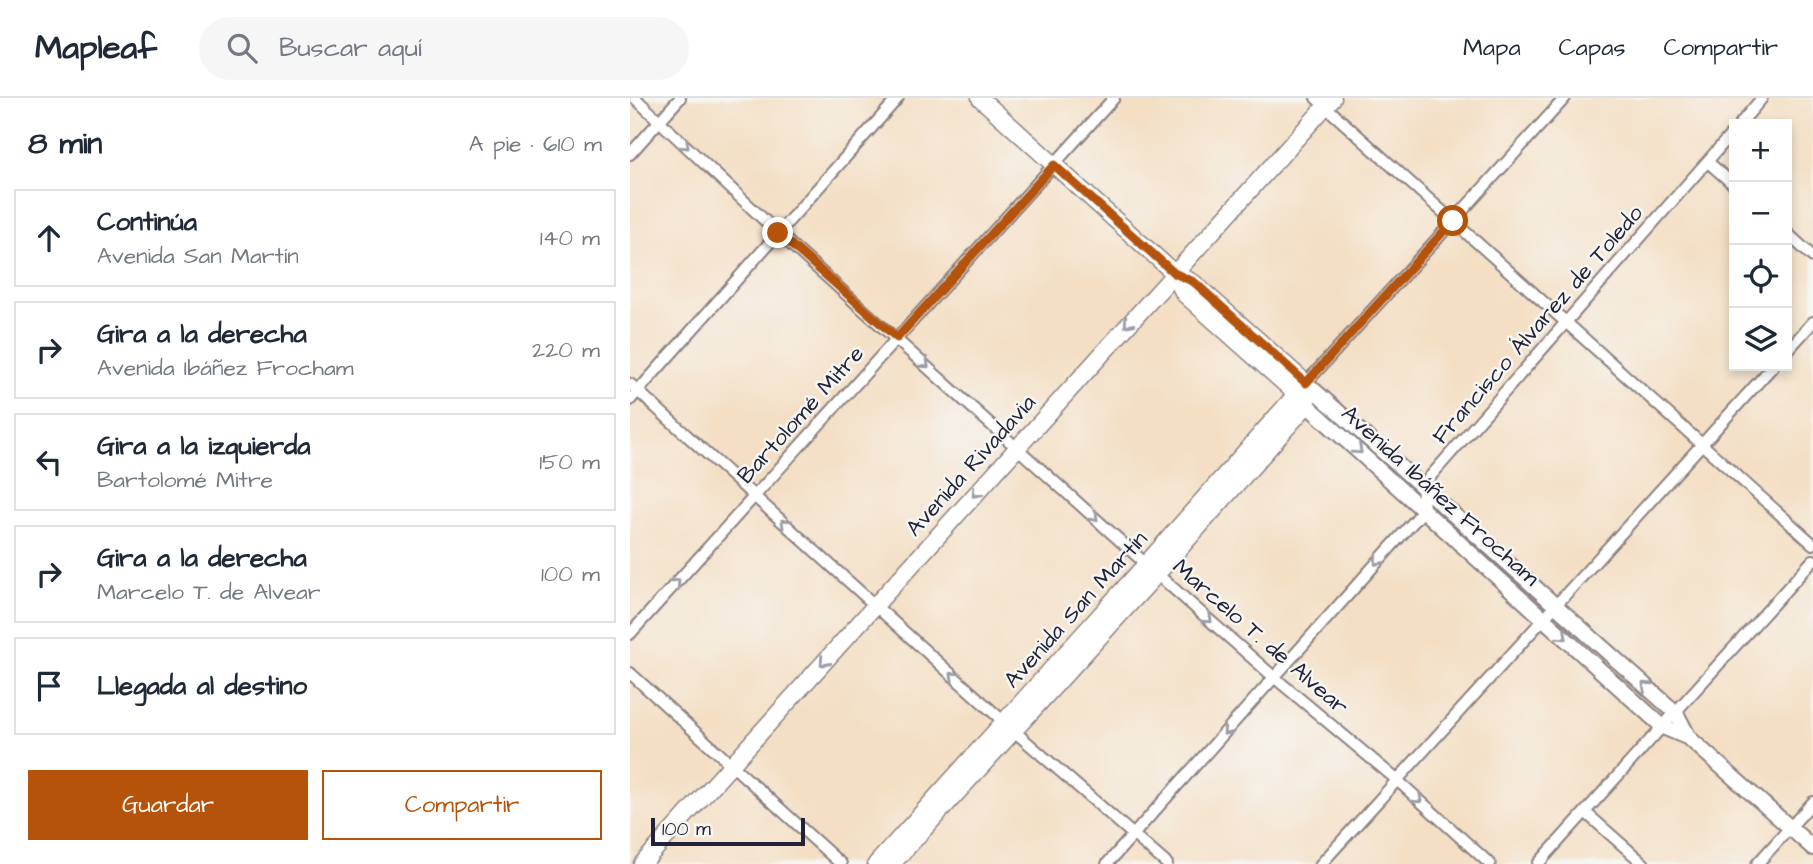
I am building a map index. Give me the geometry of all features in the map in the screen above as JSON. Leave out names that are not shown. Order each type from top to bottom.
[{"type":"main road","name":"Avenida Ibáñez Frocham","points":[[980,98],[1174,273],[1184,294],[1303,394]]},
{"type":"main road","name":"Avenida Rivadavia","points":[[642,864],[1174,273],[1325,101]]},
{"type":"main road","name":"Avenida San Martín","points":[[876,864],[1009,726],[1152,569],[1303,394]]},
{"type":"main road","name":"Avenida San Martín","points":[[892,864],[1009,726]]},
{"type":"street","name":"Marcelo T. de Alvear","points":[[635,98],[778,233],[1152,569],[1275,678],[1397,780],[1490,864]]},
{"type":"street","points":[[630,154],[680,98]]},
{"type":"street","points":[[898,98],[633,392],[755,495],[1009,726],[1167,864]]},
{"type":"street","name":"Bartolomé Mitre","points":[[630,634],[1114,98]]},
{"type":"street","name":"Avenida San Martín","points":[[1303,394],[1564,98]]},
{"type":"street","points":[[1744,119],[1762,98]]},
{"type":"street","points":[[1325,101],[1453,221],[1813,544]]},
{"type":"street","name":"Francisco Álvarez de Toledo","points":[[1422,486],[1729,137]]},
{"type":"street","points":[[1708,162],[1730,182]]},
{"type":"street","points":[[1792,238],[1813,257]]},
{"type":"street","points":[[1792,345],[1813,322]]},
{"type":"street","points":[[1321,864],[1768,371]]},
{"type":"street","name":"Avenida Ibáñez Frocham","points":[[1303,394],[1422,486],[1556,605],[1676,713],[1689,738]]},
{"type":"street","name":"Avenida Ibáñez Frocham","points":[[1303,394],[1424,510],[1663,727],[1689,738],[1813,848]]},
{"type":"street","points":[[1107,864],[1424,510],[1422,486]]},
{"type":"street","points":[[1538,864],[1813,560]]},
{"type":"street","points":[[630,673],[841,864]]},
{"type":"street","points":[[1757,864],[1813,802]]},
{"type":"street","points":[[1585,812],[1644,864]]},
{"type":"green space","points":[[1320,401],[1412,483],[1406,489],[1315,407]]},
{"type":"route","points":[[778,233],[897,338],[1054,165],[1174,273],[1194,282],[1306,383],[1453,221]]}]
